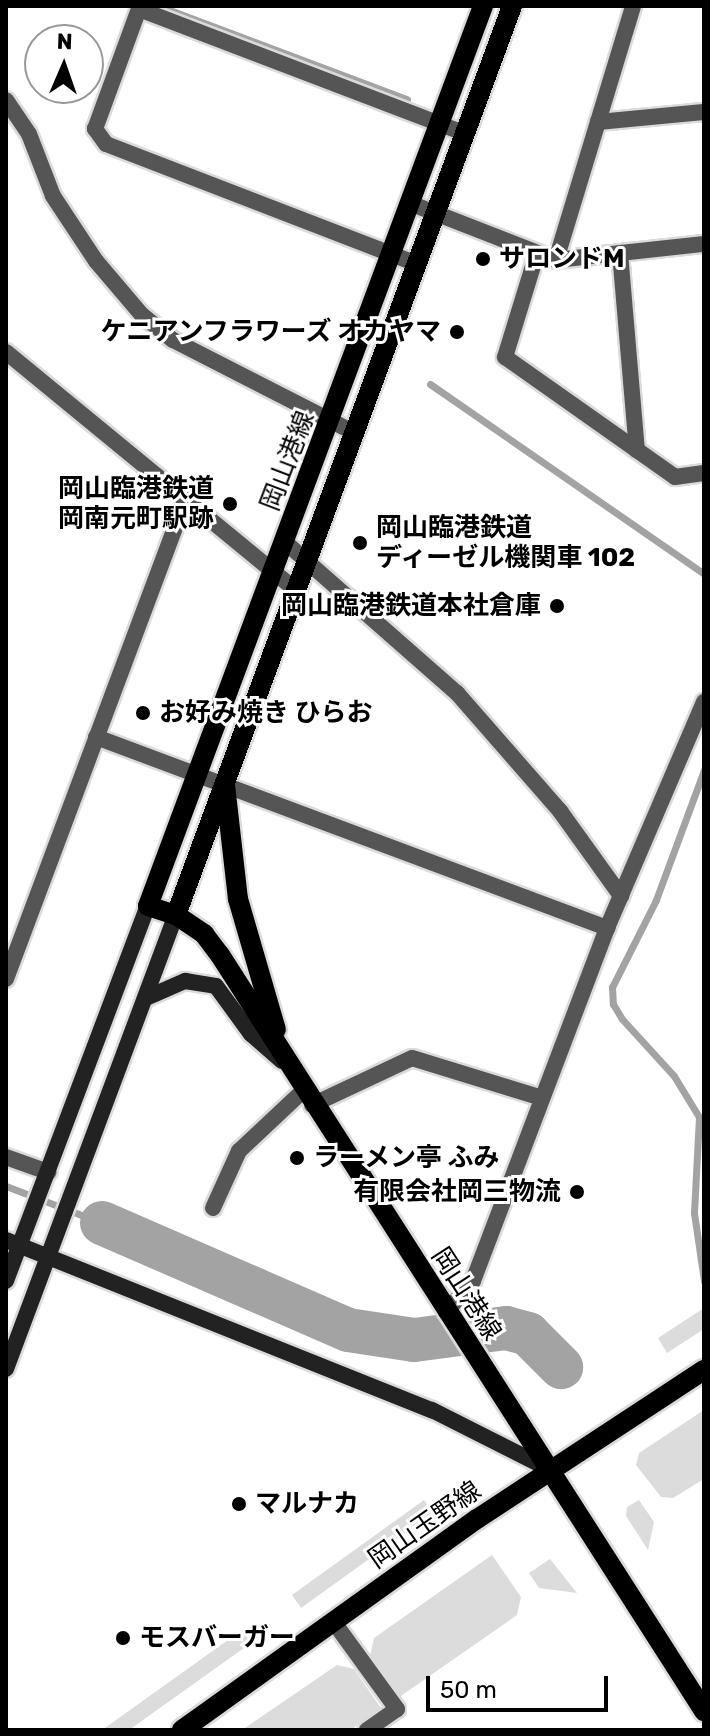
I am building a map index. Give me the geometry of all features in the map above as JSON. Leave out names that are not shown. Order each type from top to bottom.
[{"type":"main road","name":"岡山港線","points":[[483,6],[412,204],[148,906],[176,915],[204,934],[220,955],[286,1064],[704,1711]]},
{"type":"main road","name":"岡山港線","points":[[176,915],[512,6]]},
{"type":"main road","points":[[225,785],[238,899],[286,1064]]},
{"type":"main road","name":"岡山玉野線","points":[[182,1730],[550,1469],[704,1370]]},
{"type":"street","points":[[556,260],[633,6]]},
{"type":"street","points":[[417,264],[106,144],[95,129],[139,9],[466,134]]},
{"type":"street","points":[[6,100],[29,134],[53,196],[96,261],[142,315],[173,340],[330,423],[355,433]]},
{"type":"street","points":[[598,122],[704,112]]},
{"type":"street","points":[[412,204],[556,260],[704,244]]},
{"type":"street","points":[[537,253],[505,357],[675,477],[704,473]]},
{"type":"street","points":[[620,253],[637,450]]},
{"type":"street","points":[[6,352],[297,591]]},
{"type":"street","points":[[6,979],[185,501]]},
{"type":"street","points":[[285,542],[457,693],[560,811],[621,896]]},
{"type":"street","points":[[446,1312],[473,1281],[607,928],[704,702]]},
{"type":"street","points":[[96,737],[607,928]]},
{"type":"street","points":[[6,1281],[13,1243],[33,1211],[148,906]]},
{"type":"street","points":[[6,1369],[176,915]]},
{"type":"street","points":[[146,998],[185,981],[216,986],[251,1034],[286,1064]]},
{"type":"street","points":[[213,1208],[239,1151],[308,1098],[412,1058],[542,1098]]},
{"type":"street","points":[[6,1157],[45,1179]]},
{"type":"street","points":[[13,1243],[432,1410],[550,1469]]},
{"type":"street","points":[[333,1621],[397,1709],[367,1730]]},
{"type":"shaded area","points":[[704,1308],[704,1329],[667,1353],[658,1338]]},
{"type":"shaded area","points":[[704,1410],[704,1479],[673,1498],[661,1497],[636,1465],[639,1453]]},
{"type":"shaded area","points":[[424,1500],[433,1513],[301,1608],[292,1595]]},
{"type":"shaded area","points":[[639,1500],[654,1522],[648,1550],[626,1516],[627,1507]]},
{"type":"shaded area","points":[[492,1555],[521,1597],[517,1615],[398,1698],[370,1656],[374,1638]]},
{"type":"shaded area","points":[[550,1559],[577,1593],[539,1588],[529,1573]]},
{"type":"shaded area","points":[[242,1630],[251,1643],[129,1730],[102,1730]]},
{"type":"shaded area","points":[[337,1665],[354,1669],[381,1708],[351,1730],[242,1730]]},
{"type":"waterway","points":[[159,6],[407,99]]},
{"type":"waterway","points":[[430,384],[704,574]]},
{"type":"waterway","points":[[704,770],[656,900],[612,987],[613,1004],[622,1019],[674,1076],[699,1117],[694,1213],[704,1281]]},
{"type":"waterway","points":[[6,1186],[102,1223]]},
{"type":"waterway","points":[[102,1223],[348,1330],[414,1340],[506,1328],[528,1334],[561,1367]]},
{"type":"place","name":"サロンドM","points":[[483,259]]},
{"type":"place","name":"ケニアンフラワーズ オカヤマ","points":[[457,332]]},
{"type":"place","name":"岡山臨港鉄道 岡南元町駅跡","points":[[230,504]]},
{"type":"place","name":"岡山臨港鉄道 ディーゼル機関車 102","points":[[360,543]]},
{"type":"place","name":"岡山臨港鉄道本社倉庫","points":[[557,606]]},
{"type":"place","name":"お好み焼き ひらお","points":[[143,713]]},
{"type":"place","name":"ラーメン亭 ふみ","points":[[297,1158]]},
{"type":"place","name":"有限会社岡三物流","points":[[577,1192]]},
{"type":"place","name":"マルナカ","points":[[239,1504]]},
{"type":"place","name":"モスバーガー","points":[[123,1638]]}]
